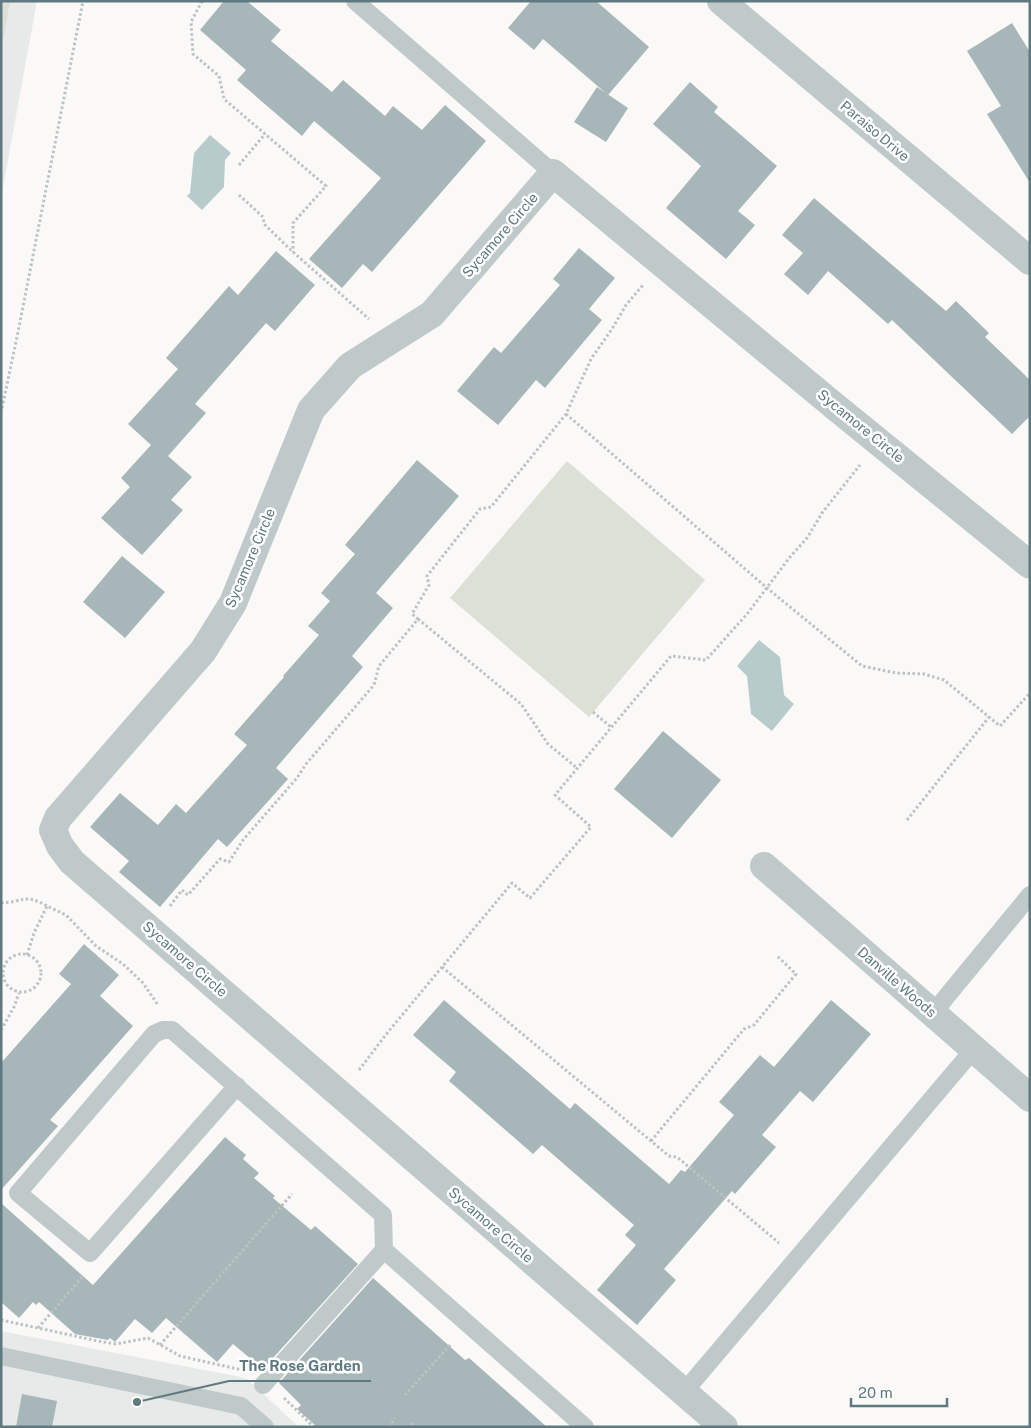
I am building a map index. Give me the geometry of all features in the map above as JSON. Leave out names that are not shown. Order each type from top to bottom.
[{"type":"street","name":"Paraiso Drive","points":[[721,1],[1030,261]]},
{"type":"street","name":"Sycamore Circle","points":[[724,1427],[72,862],[60,846],[53,830],[58,818],[203,651],[233,603],[311,410],[350,366],[432,314],[554,173],[1030,565]]},
{"type":"street","name":"Danville Woods","points":[[764,866],[1030,1098]]},
{"type":"lane","points":[[355,1],[554,173]]},
{"type":"lane","points":[[933,1013],[1030,895]]},
{"type":"lane","points":[[237,1086],[90,1253],[18,1193],[154,1034],[163,1030],[172,1030],[237,1086],[383,1214],[384,1250],[265,1383]]},
{"type":"lane","points":[[684,1392],[974,1049]]},
{"type":"lane","points":[[384,1250],[585,1427]]},
{"type":"lane","points":[[1,1356],[241,1406],[265,1427]]},
{"type":"path","points":[[1,413],[83,1]]},
{"type":"path","points":[[202,1],[192,22],[193,54],[219,76],[224,99],[326,186],[293,223],[293,252]]},
{"type":"path","points":[[239,165],[265,134]]},
{"type":"path","points":[[239,195],[263,217],[264,224],[293,252],[392,339]]},
{"type":"path","points":[[578,768],[548,744],[521,704],[412,614],[429,585],[428,576],[480,509],[490,507],[566,414],[591,359],[626,305],[661,262]]},
{"type":"path","points":[[566,414],[767,588],[862,666],[896,673],[924,674],[944,680],[1000,726],[1030,692]]},
{"type":"path","points":[[341,1095],[388,1032],[512,883],[530,898],[591,826],[555,795],[671,656],[706,660],[747,614],[790,557],[807,538],[822,513],[878,441]]},
{"type":"path","points":[[151,930],[182,890],[188,896],[220,859],[228,862],[243,840],[374,685],[379,666],[418,619]]},
{"type":"path","points":[[593,712],[611,728]]},
{"type":"path","points":[[907,820],[989,717]]},
{"type":"path","points":[[1,903],[28,898],[36,900],[66,916],[96,946],[128,968],[142,983],[156,1000],[172,1030]]},
{"type":"path","points":[[27,955],[34,933],[47,906]]},
{"type":"path","points":[[21,954],[34,957],[41,968],[40,981],[37,986],[31,991],[19,993],[13,991],[4,982],[3,969],[5,963],[21,954]]},
{"type":"path","points":[[651,1141],[744,1029],[754,1024],[796,974],[776,955]]},
{"type":"path","points":[[442,967],[651,1141],[670,1156],[678,1157],[797,1258]]},
{"type":"path","points":[[1,1030],[14,1007],[19,993]]},
{"type":"path","points":[[160,1345],[292,1194]]},
{"type":"path","points":[[38,1328],[83,1276]]},
{"type":"path","points":[[1,1320],[98,1342],[116,1344],[148,1338],[180,1356],[245,1370],[265,1383],[314,1427]]},
{"type":"path","points":[[405,1395],[449,1346]]},
{"type":"path","points":[[389,1427],[395,1418]]},
{"type":"shaded area","points":[[1,1],[37,1],[1,198]]},
{"type":"shaded area","points":[[1,1],[10,1],[1,51]]},
{"type":"shaded area","points":[[210,135],[231,153],[225,160],[224,187],[202,210],[187,196],[190,193],[194,153]]},
{"type":"shaded area","points":[[567,461],[705,580],[589,717],[450,598]]},
{"type":"shaded area","points":[[759,640],[780,657],[784,695],[794,704],[772,731],[751,714],[747,676],[737,666]]},
{"type":"shaded area","points":[[1,1331],[246,1378],[299,1427],[1,1427]]},
{"type":"building","points":[[224,1],[247,1],[281,30],[271,41],[332,92],[343,80],[385,116],[393,106],[422,130],[445,105],[486,141],[372,272],[363,264],[342,288],[309,259],[381,178],[314,121],[302,136],[237,80],[246,70],[200,30]]},
{"type":"building","points":[[531,1],[596,1],[649,47],[608,95],[543,39],[534,50],[508,28]]},
{"type":"building","points":[[1012,23],[1030,52],[1030,183],[987,114],[1001,106],[967,51]]},
{"type":"building","points":[[690,82],[718,107],[714,112],[777,166],[738,211],[755,225],[726,259],[666,208],[701,166],[653,124]]},
{"type":"building","points":[[597,87],[628,108],[606,142],[574,122]]},
{"type":"building","points":[[814,198],[946,311],[956,301],[989,333],[985,337],[1030,380],[1030,416],[1012,434],[892,320],[888,324],[828,271],[808,295],[784,274],[803,253],[782,235]]},
{"type":"building","points":[[579,248],[615,278],[589,309],[602,320],[545,388],[536,380],[498,425],[457,391],[494,347],[501,353],[560,285],[553,279]]},
{"type":"building","points":[[276,251],[315,285],[275,331],[266,323],[195,404],[206,413],[168,456],[192,477],[171,500],[183,510],[142,555],[101,518],[130,487],[121,478],[151,445],[128,424],[178,369],[166,358],[229,286],[238,295]]},
{"type":"building","points":[[417,460],[459,496],[376,593],[393,608],[352,656],[363,667],[276,768],[288,779],[227,847],[218,839],[160,907],[119,872],[129,861],[90,827],[120,793],[158,825],[176,804],[186,813],[247,745],[234,734],[319,635],[308,626],[330,601],[321,593],[355,554],[345,545]]},
{"type":"building","points":[[122,556],[165,592],[125,638],[83,602]]},
{"type":"building","points":[[663,731],[721,780],[672,838],[614,789]]},
{"type":"building","points":[[84,944],[119,975],[100,996],[133,1026],[50,1120],[58,1126],[1,1190],[1,1063],[71,984],[59,974]]},
{"type":"building","points":[[444,1000],[570,1109],[575,1103],[669,1184],[681,1170],[685,1172],[734,1115],[719,1102],[760,1055],[774,1067],[831,1000],[871,1034],[813,1102],[800,1091],[762,1135],[776,1147],[735,1194],[732,1191],[664,1269],[676,1280],[637,1325],[597,1290],[636,1245],[625,1235],[634,1225],[542,1145],[533,1154],[449,1081],[456,1072],[413,1035]]},
{"type":"building","points":[[225,1137],[246,1155],[243,1159],[259,1173],[254,1178],[275,1196],[273,1198],[311,1230],[315,1226],[358,1264],[263,1369],[233,1344],[217,1362],[166,1318],[152,1333],[135,1319],[115,1342],[110,1338],[108,1340],[75,1334],[39,1302],[36,1305],[33,1302],[19,1318],[1,1302],[1,1203],[93,1285]]},
{"type":"building","points":[[373,1278],[465,1360],[469,1358],[547,1427],[317,1427],[297,1409],[301,1405],[279,1383]]},
{"type":"building","points":[[22,1394],[57,1401],[52,1427],[16,1427]]},
{"type":"place","name":"The Rose Garden","points":[[137,1402]]}]
